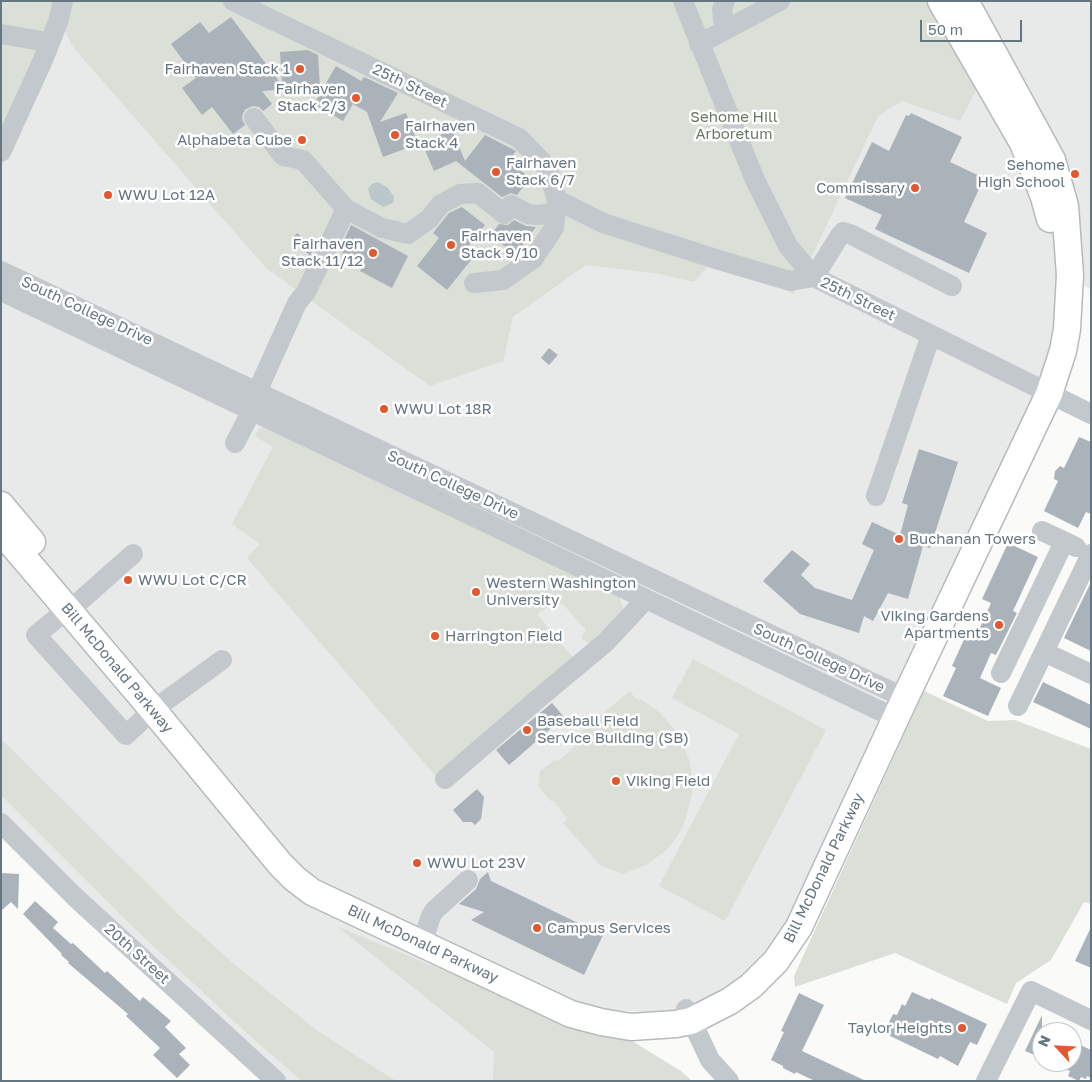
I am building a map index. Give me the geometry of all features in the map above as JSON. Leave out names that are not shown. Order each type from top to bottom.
[{"type":"main road","name":"Bill McDonald Parkway","points":[[941,1],[1023,143],[1044,197],[1055,239],[1053,335],[1042,390]]},
{"type":"main road","name":"Bill McDonald Parkway","points":[[1,505],[74,605],[158,706],[280,864],[294,879],[312,892],[571,1014],[601,1022],[630,1027],[676,1024],[688,1015],[730,1001],[751,986],[776,961],[787,947],[803,918],[893,705],[1042,390],[1063,351],[1067,329],[1070,275],[1065,206],[1052,160],[965,1]]},
{"type":"main road","name":"Bill McDonald Parkway","points":[[1,531],[74,605]]},
{"type":"main road","name":"Bill McDonald Parkway","points":[[158,706],[296,860],[317,879],[336,890],[581,1003],[606,1009],[632,1012],[688,1015]]},
{"type":"street","points":[[1,152],[63,1]]},
{"type":"street","name":"25th Street","points":[[233,1],[519,138],[547,167],[556,207],[790,281],[814,278],[1091,414]]},
{"type":"street","points":[[683,1],[755,180],[788,246],[814,278],[843,232],[952,286]]},
{"type":"street","points":[[725,1],[722,10],[723,20],[727,29]]},
{"type":"street","points":[[699,44],[727,29],[755,7],[780,1]]},
{"type":"street","points":[[1,34],[45,46]]},
{"type":"street","points":[[254,118],[283,156],[303,160],[346,209],[382,228],[408,234],[429,219],[441,204],[460,194],[478,193],[504,214],[511,206],[528,214],[536,215],[556,207],[554,228],[534,258],[502,280],[474,282]]},
{"type":"street","points":[[235,442],[251,412],[257,392],[296,303],[306,292],[346,209]]},
{"type":"street","name":"South College Drive","points":[[1,271],[257,392],[893,705]]},
{"type":"street","name":"South College Drive","points":[[1,291],[646,599],[893,705]]},
{"type":"street","points":[[876,496],[931,335]]},
{"type":"street","points":[[1018,706],[1091,554],[1042,531]]},
{"type":"street","points":[[1001,673],[1064,542]]},
{"type":"street","points":[[133,554],[36,635],[126,735],[158,706],[222,660]]},
{"type":"street","points":[[446,780],[538,698],[606,642],[646,599]]},
{"type":"street","points":[[1044,652],[1091,674]]},
{"type":"street","name":"20th Street","points":[[1,823],[75,897],[276,1081]]},
{"type":"street","points":[[426,931],[430,916],[434,910],[468,880]]},
{"type":"street","points":[[986,1081],[1031,991],[1091,1020]]},
{"type":"street","points":[[688,1015],[710,1060],[727,1080]]},
{"type":"shaded area","name":"Western Washington University","points":[[1,1],[930,5],[1060,211],[1060,338],[796,923],[748,983],[692,1014],[577,1009],[502,1081],[287,1081],[75,897],[1,823]]},
{"type":"shaded area","name":"Sehome High School","points":[[968,1],[1091,1],[1091,289],[1084,286],[1069,206]]},
{"type":"shaded area","points":[[378,182],[388,188],[394,197],[393,203],[383,207],[371,199],[368,189],[372,184]]},
{"type":"green space","points":[[1,1],[54,1],[44,34],[1,31]]},
{"type":"green space","name":"Sehome Hill Arboretum","points":[[71,1],[931,1],[978,87],[960,121],[902,101],[878,116],[794,294],[717,257],[694,282],[660,274],[586,265],[513,317],[503,361],[430,386],[266,268],[73,47],[64,29]]},
{"type":"green space","points":[[1,37],[39,46],[1,131]]},
{"type":"green space","name":"Harrington Field","points":[[263,427],[620,597],[623,609],[621,617],[591,643],[588,643],[581,638],[586,630],[562,603],[558,605],[552,604],[537,614],[573,658],[435,775],[247,558],[260,544],[232,524],[273,447],[255,436],[258,430]]},
{"type":"green space","points":[[693,659],[826,730],[725,921],[659,886],[739,734],[672,698]]},
{"type":"green space","name":"Viking Field","points":[[630,691],[635,698],[642,700],[660,713],[680,736],[690,762],[693,789],[686,818],[673,842],[665,851],[646,865],[623,874],[601,866],[563,823],[567,819],[554,801],[551,801],[538,786],[540,771],[555,760],[558,761],[574,747],[574,738]]},
{"type":"green space","points":[[924,691],[988,721],[1015,720],[1091,749],[1091,904],[1084,902],[1051,960],[1016,983],[1007,1004],[895,953],[795,987],[794,976]]},
{"type":"green space","points":[[1,739],[179,915],[234,964],[319,1032],[396,1081],[302,1081],[250,1036],[136,930],[1,795]]},
{"type":"green space","points":[[338,927],[575,1022],[632,1041],[681,1071],[692,1081],[491,1081],[493,1079],[494,1052]]},
{"type":"building","points":[[231,17],[282,85],[280,52],[308,50],[318,55],[320,87],[262,91],[272,104],[263,111],[259,107],[253,106],[246,109],[242,119],[245,125],[233,134],[212,107],[202,115],[182,88],[196,78],[171,44],[200,22],[209,33]]},
{"type":"building","name":"Fairhaven Stack 2/3","points":[[336,66],[361,81],[364,77],[398,93],[380,122],[406,113],[418,144],[383,157],[367,112],[353,104],[343,121],[314,104]]},
{"type":"building","name":"Commissary","points":[[911,113],[962,137],[950,162],[984,178],[964,222],[987,233],[969,273],[875,229],[882,215],[845,198],[872,142],[889,151],[906,115],[909,116]]},
{"type":"building","name":"Fairhaven Stack 6/7","points":[[452,130],[465,161],[485,135],[516,151],[508,161],[530,178],[517,195],[511,193],[502,197],[456,161],[434,171],[422,143]]},
{"type":"building","name":"Fairhaven Stack 9/10","points":[[462,207],[485,225],[463,253],[471,260],[447,290],[417,266],[439,238],[433,233],[449,213]]},
{"type":"building","points":[[514,220],[526,226],[536,227],[516,254],[490,236],[499,224],[508,225]]},
{"type":"building","name":"Fairhaven Stack 11/12","points":[[351,225],[408,256],[392,288],[360,271],[364,264],[339,251]]},
{"type":"building","points":[[297,233],[314,247],[310,256],[292,239]]},
{"type":"building","points":[[549,348],[558,355],[549,365],[541,358]]},
{"type":"building","points":[[1079,437],[1091,442],[1091,514],[1086,512],[1078,528],[1044,511],[1058,481],[1054,479],[1055,471],[1060,466],[1064,468]]},
{"type":"building","name":"Buchanan Towers","points":[[919,449],[958,462],[930,548],[923,546],[908,599],[888,593],[873,621],[864,616],[859,633],[800,614],[763,581],[792,550],[810,564],[801,575],[815,588],[852,600],[874,550],[862,544],[872,522],[900,535],[908,505],[902,503]]},
{"type":"building","name":"Viking Gardens Apartments","points":[[1008,543],[1038,557],[1013,611],[1017,613],[996,655],[991,653],[980,678],[1001,688],[988,716],[943,696],[956,668],[952,666],[966,635],[975,639],[991,603],[982,599]]},
{"type":"building","points":[[1091,582],[1091,651],[1064,638]]},
{"type":"building","points":[[1043,682],[1091,705],[1091,729],[1033,702]]},
{"type":"building","name":"Baseball Field Service Building (SB)","points":[[552,703],[564,717],[509,765],[496,750]]},
{"type":"building","points":[[477,789],[484,797],[481,819],[475,825],[472,822],[463,822],[453,810]]},
{"type":"building","name":"Campus Services","points":[[488,872],[491,881],[603,935],[584,975],[471,920],[484,912],[459,904],[476,889],[480,879]]},
{"type":"building","points":[[1,873],[19,874],[18,909],[11,902],[1,911]]},
{"type":"building","points":[[35,901],[58,922],[53,928],[71,944],[73,943],[105,973],[107,971],[140,1001],[143,997],[171,1021],[165,1027],[186,1048],[179,1054],[190,1065],[177,1078],[153,1055],[160,1048],[126,1016],[128,1014],[68,963],[62,954],[23,914]]},
{"type":"building","points":[[1091,927],[1091,968],[1075,961]]},
{"type":"building","name":"Taylor Heights","points":[[912,992],[930,1000],[931,998],[987,1024],[977,1045],[970,1042],[958,1066],[940,1056],[938,1059],[884,1033],[893,1014],[897,1015],[902,1004],[905,1006]]},
{"type":"building","points":[[799,993],[824,1005],[802,1051],[866,1081],[815,1081],[796,1072],[795,1074],[771,1060],[784,1032],[781,1031]]},
{"type":"building","points":[[1032,1036],[1032,1054],[1025,1051]]},
{"type":"building","points":[[1082,1046],[1091,1050],[1091,1078],[1087,1076],[1086,1079],[1081,1077],[1079,1081],[1068,1076],[1070,1072],[1082,1072]]},
{"type":"place","name":"Fairhaven Stack 1","points":[[300,69]]},
{"type":"place","name":"Fairhaven Stack 2/3","points":[[356,98]]},
{"type":"place","name":"Fairhaven Stack 4","points":[[395,135]]},
{"type":"place","name":"Alphabeta Cube","points":[[302,140]]},
{"type":"place","name":"Fairhaven Stack 6/7","points":[[496,172]]},
{"type":"place","name":"Sehome High School","points":[[1075,174]]},
{"type":"place","name":"Commissary","points":[[915,188]]},
{"type":"place","name":"WWU Lot 12A","points":[[108,195]]},
{"type":"place","name":"Fairhaven Stack 9/10","points":[[451,245]]},
{"type":"place","name":"Fairhaven Stack 11/12","points":[[373,253]]},
{"type":"place","name":"WWU Lot 18R","points":[[384,409]]},
{"type":"place","name":"Buchanan Towers","points":[[899,539]]},
{"type":"place","name":"WWU Lot C/CR","points":[[128,580]]},
{"type":"place","name":"Western Washington University","points":[[476,592]]},
{"type":"place","name":"Viking Gardens Apartments","points":[[999,625]]},
{"type":"place","name":"Harrington Field","points":[[435,636]]},
{"type":"place","name":"Baseball Field Service Building (SB)","points":[[527,730]]},
{"type":"place","name":"Viking Field","points":[[616,781]]},
{"type":"place","name":"WWU Lot 23V","points":[[417,863]]},
{"type":"place","name":"Campus Services","points":[[537,928]]},
{"type":"place","name":"Taylor Heights","points":[[962,1028]]}]
